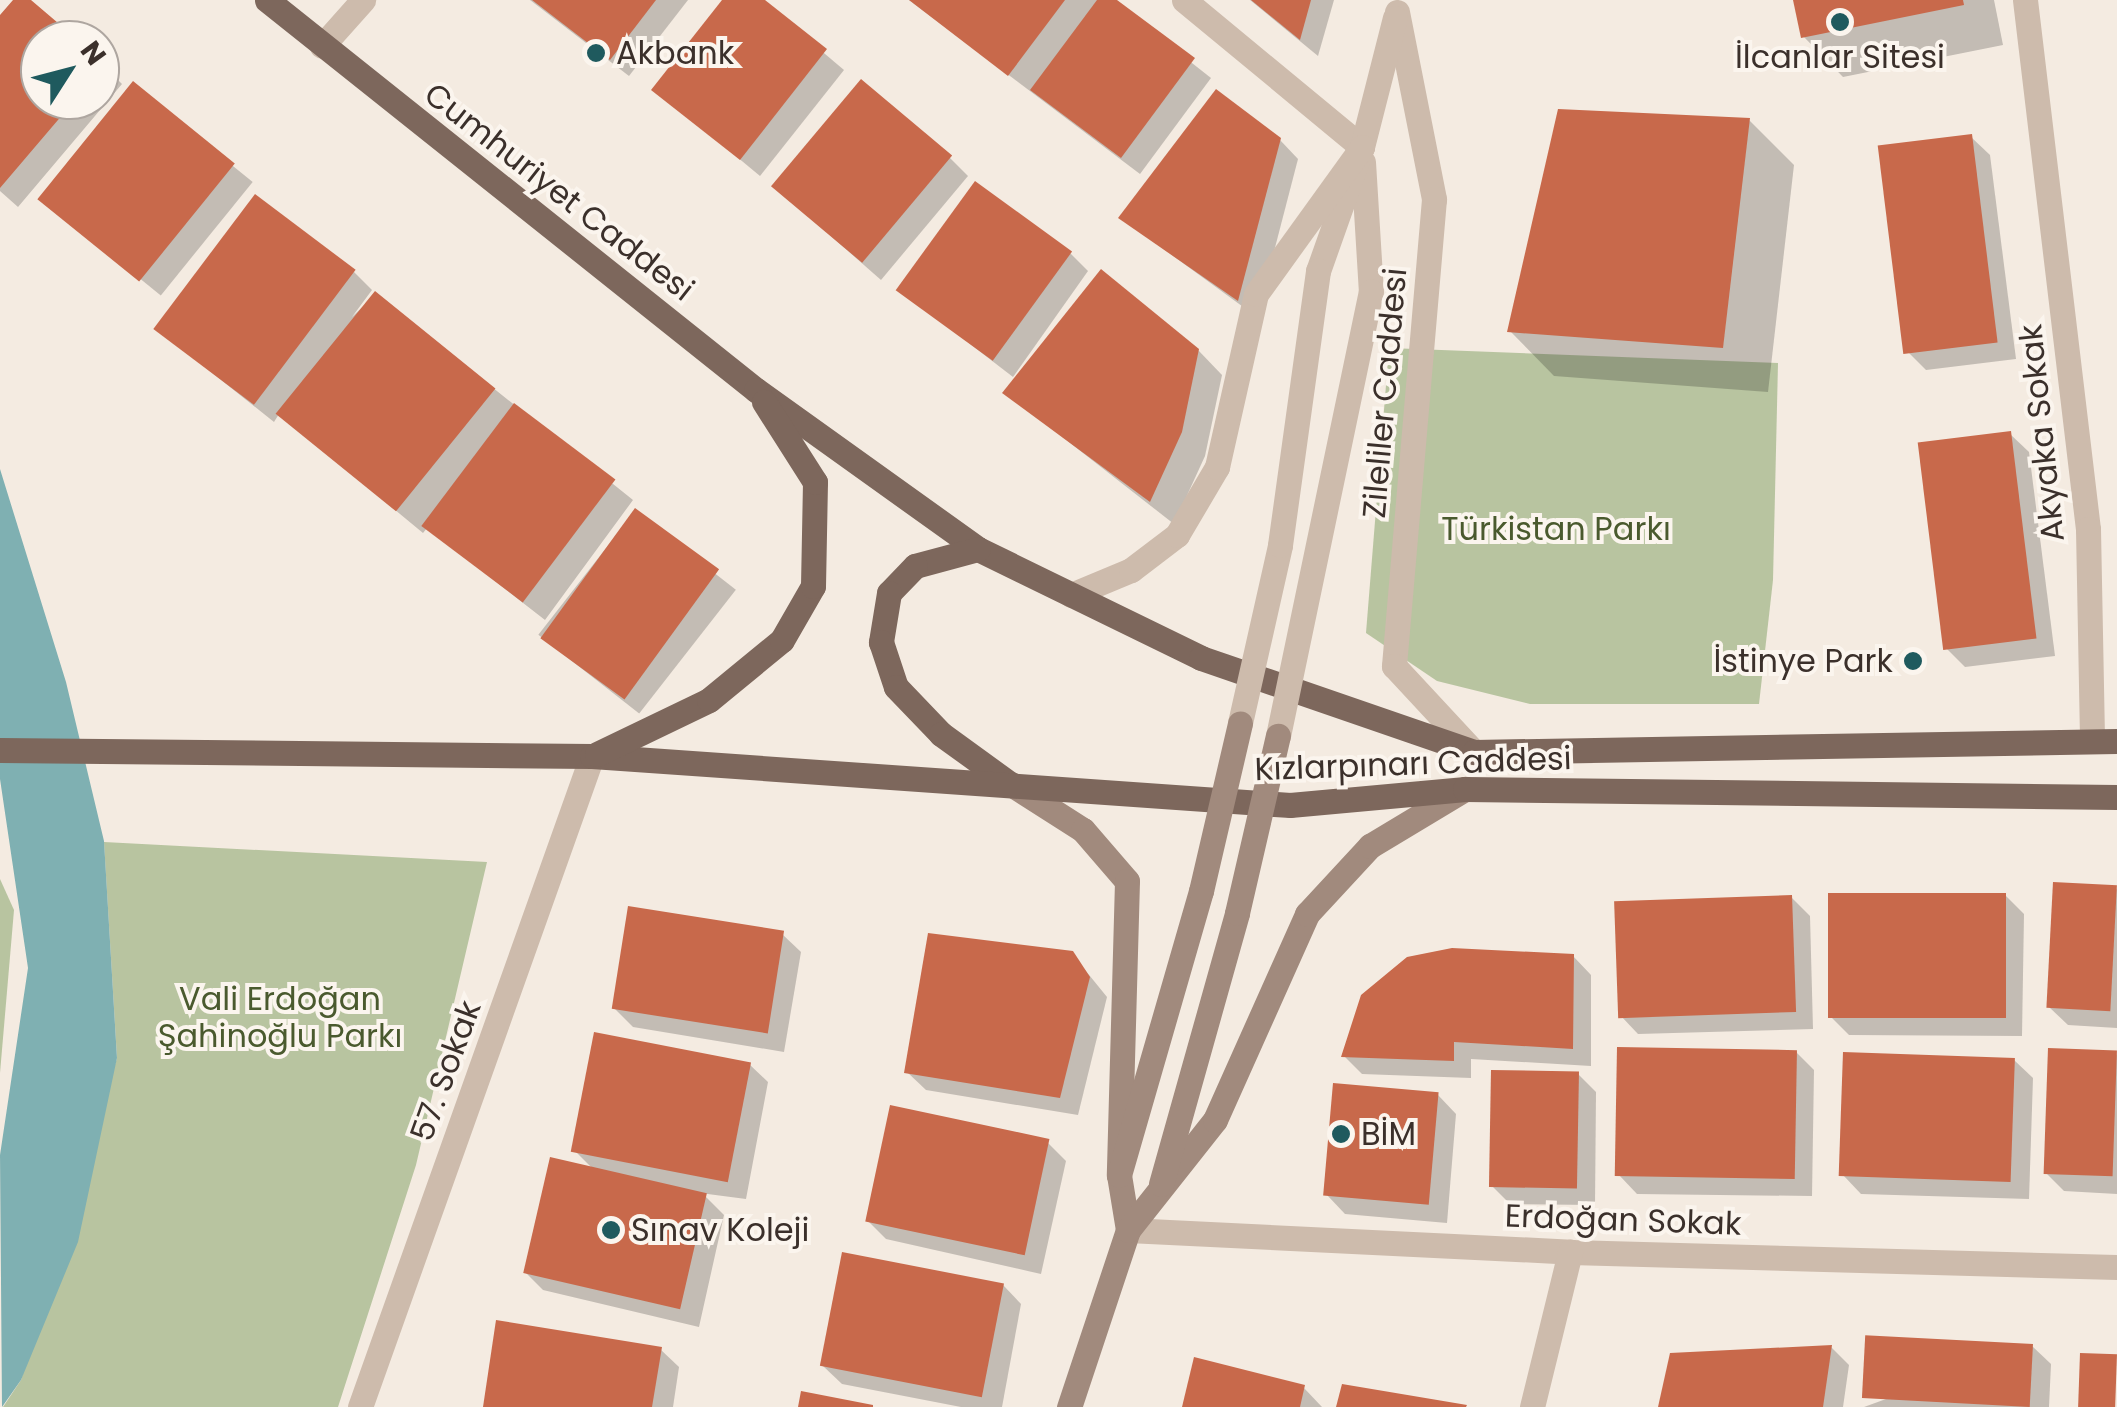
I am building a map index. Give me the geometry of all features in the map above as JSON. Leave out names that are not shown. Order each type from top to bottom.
[{"type":"main road","name":"Cumhuriyet Caddesi","points":[[267,0],[756,390],[978,549]]},
{"type":"main road","points":[[592,756],[709,700],[782,640],[812,586],[815,482],[756,390]]},
{"type":"main road","name":"Kızlarpınarı Caddesi","points":[[978,549],[1201,658],[1474,752],[2104,741]]},
{"type":"main road","points":[[978,549],[915,566],[889,593],[880,642],[896,686],[941,734],[1083,830],[1127,881],[1119,1175],[1128,1230]]},
{"type":"main road","points":[[1119,1175],[1200,891],[1240,723]]},
{"type":"main road","points":[[1161,1184],[1237,913],[1278,736]]},
{"type":"main road","name":"Kızlarpınarı Caddesi","points":[[0,750],[592,756],[1290,806],[1464,790],[2117,797]]},
{"type":"main road","points":[[1069,1407],[1128,1230],[1215,1120],[1307,914],[1370,846],[1464,790]]},
{"type":"street","points":[[322,46],[363,0]]},
{"type":"street","points":[[1184,0],[1362,146],[1370,292],[1278,736]]},
{"type":"street","name":"Akyaka Sokak","points":[[2025,0],[2088,529],[2104,741]]},
{"type":"street","points":[[1240,723],[1280,545],[1318,271],[1362,146],[1398,6]]},
{"type":"street","name":"Zileliler Caddesi","points":[[1398,6],[1434,199],[1394,666],[1474,752]]},
{"type":"street","points":[[1071,595],[1131,570],[1177,535],[1216,467],[1256,294],[1362,146]]},
{"type":"street","name":"57. Sokak","points":[[360,1407],[592,756]]},
{"type":"street","name":"Erdoğan Sokak","points":[[1128,1230],[1570,1252],[2117,1266]]},
{"type":"street","points":[[1532,1407],[1570,1252]]},
{"type":"green space","name":"Türkistan Parkı","points":[[1389,348],[1778,363],[1773,580],[1759,704],[1530,704],[1437,681],[1366,633]]},
{"type":"green space","name":"Vali Erdoğan Şahinoğlu Parkı","points":[[104,842],[487,862],[416,1165],[338,1407],[3,1407],[21,1380],[117,1058]]},
{"type":"green space","points":[[0,879],[14,910],[0,1073]]},
{"type":"water","points":[[0,469],[66,682],[104,841],[117,1058],[78,1242],[21,1380],[2,1407],[0,1155],[28,968],[0,779]]},
{"type":"building","points":[[13,0],[31,0],[54,20],[20,20],[20,120],[58,120],[0,188],[0,15]]},
{"type":"building","points":[[532,0],[656,0],[610,60]]},
{"type":"building","points":[[722,0],[765,0],[827,49],[740,160],[651,90]]},
{"type":"building","points":[[909,0],[1065,0],[1008,76]]},
{"type":"building","points":[[1097,0],[1117,0],[1195,58],[1121,158],[1030,90]]},
{"type":"building","points":[[1251,0],[1311,0],[1300,40]]},
{"type":"building","name":"İlcanlar Sitesi","points":[[1793,0],[1963,0],[1964,5],[1801,38]]},
{"type":"building","points":[[861,79],[952,155],[862,263],[771,186]]},
{"type":"building","points":[[133,81],[235,163],[139,282],[37,199],[101,120],[120,120],[120,97]]},
{"type":"building","points":[[1216,89],[1281,138],[1238,301],[1118,218]]},
{"type":"building","points":[[1558,109],[1750,118],[1723,348],[1507,332]]},
{"type":"building","points":[[1972,134],[1998,342],[1903,354],[1878,146]]},
{"type":"building","points":[[975,181],[1072,252],[993,361],[896,290]]},
{"type":"building","points":[[255,194],[356,270],[254,405],[153,329]]},
{"type":"building","points":[[1101,269],[1199,349],[1182,432],[1150,502],[1002,393]]},
{"type":"building","points":[[375,291],[495,389],[396,511],[276,414]]},
{"type":"building","points":[[514,403],[615,479],[523,602],[421,526]]},
{"type":"building","points":[[2011,431],[2036,638],[1943,650],[1918,442]]},
{"type":"building","points":[[635,508],[719,569],[625,699],[540,638]]},
{"type":"building","points":[[2053,882],[2117,885],[2110,1011],[2046,1008]]},
{"type":"building","points":[[1828,893],[2006,893],[2006,1018],[1828,1018]]},
{"type":"building","points":[[1792,895],[1796,1012],[1618,1018],[1614,901]]},
{"type":"building","points":[[628,906],[784,931],[768,1033],[612,1009]]},
{"type":"building","points":[[928,933],[1073,951],[1090,977],[1060,1098],[904,1073]]},
{"type":"building","points":[[1452,948],[1574,954],[1573,1049],[1454,1042],[1454,1061],[1341,1057],[1361,995],[1407,957]]},
{"type":"building","points":[[594,1032],[751,1063],[728,1182],[571,1152]]},
{"type":"building","points":[[1617,1047],[1797,1050],[1795,1179],[1615,1176]]},
{"type":"building","points":[[2048,1048],[2117,1050],[2113,1176],[2044,1174]]},
{"type":"building","points":[[1843,1052],[2015,1058],[2011,1182],[1839,1176]]},
{"type":"building","points":[[1491,1070],[1579,1072],[1577,1189],[1489,1187]]},
{"type":"building","points":[[1333,1083],[1439,1092],[1429,1205],[1323,1196]]},
{"type":"building","points":[[890,1105],[1049,1139],[1025,1255],[865,1221]]},
{"type":"building","points":[[550,1157],[707,1193],[680,1309],[523,1273]]},
{"type":"building","points":[[842,1252],[1004,1283],[982,1397],[820,1366]]},
{"type":"building","points":[[496,1320],[662,1347],[652,1407],[483,1407]]},
{"type":"building","points":[[1865,1335],[2033,1344],[2030,1407],[1862,1398]]},
{"type":"building","points":[[1832,1345],[1823,1407],[1658,1407],[1670,1353]]},
{"type":"building","points":[[2080,1353],[2117,1354],[2115,1407],[2078,1407]]},
{"type":"building","points":[[1194,1357],[1305,1385],[1300,1407],[1182,1407]]},
{"type":"building","points":[[1342,1384],[1467,1405],[1336,1407]]},
{"type":"building","points":[[801,1391],[873,1405],[873,1407],[798,1407]]},
{"type":"place","name":"İlcanlar Sitesi","points":[[1840,22]]},
{"type":"place","name":"Akbank","points":[[596,53]]},
{"type":"place","name":"İstinye Park","points":[[1913,661]]},
{"type":"place","name":"BİM","points":[[1341,1134]]},
{"type":"place","name":"Sınav Koleji","points":[[611,1230]]}]
